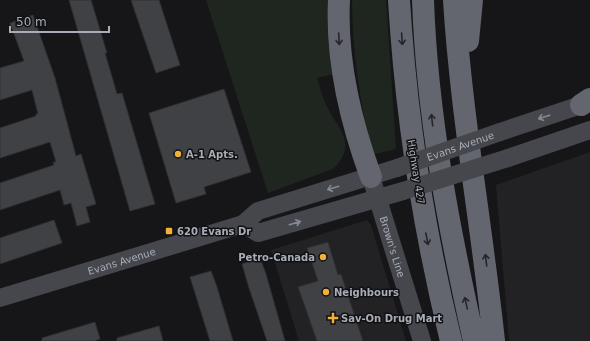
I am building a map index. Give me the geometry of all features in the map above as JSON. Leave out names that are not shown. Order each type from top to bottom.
[{"type":"highway","points":[[339,0],[341,62],[350,111],[371,177]]},
{"type":"highway","name":"Highway 427","points":[[399,0],[406,95],[419,193],[434,275],[451,341]]},
{"type":"highway","points":[[423,0],[426,64],[432,123],[458,272],[474,341]]},
{"type":"highway","points":[[454,0],[457,46],[486,262],[494,341]]},
{"type":"highway","points":[[464,104],[472,0]]},
{"type":"main road","name":"Evans Avenue","points":[[0,298],[243,224],[258,211],[371,177],[587,102]]},
{"type":"main road","points":[[243,224],[258,233],[378,199],[508,158],[590,130]]},
{"type":"main road","name":"Brown's Line","points":[[371,177],[422,341]]},
{"type":"shaded area","points":[[206,0],[329,0],[334,74],[317,78],[324,99],[343,136],[345,143],[345,151],[341,160],[333,169],[268,193]]},
{"type":"shaded area","points":[[352,0],[386,0],[396,149],[371,155],[355,59]]},
{"type":"shaded area","points":[[590,152],[590,341],[509,341],[496,185]]},
{"type":"shaded area","points":[[367,220],[371,225],[406,341],[299,341],[271,250]]},
{"type":"building","points":[[69,0],[91,0],[107,53],[105,53],[117,94],[122,93],[155,204],[130,211]]},
{"type":"building","points":[[131,0],[159,0],[180,65],[156,73]]},
{"type":"building","points":[[33,15],[55,78],[76,156],[81,154],[96,204],[86,207],[90,222],[77,226],[71,203],[64,205],[60,190],[0,210],[0,183],[54,165],[53,162],[56,162],[50,142],[0,158],[0,128],[38,114],[32,90],[0,100],[0,68],[24,61],[10,23]]},
{"type":"building","points":[[224,89],[251,172],[204,187],[206,194],[176,203],[149,113]]},
{"type":"building","points":[[54,220],[62,243],[0,264],[0,238]]},
{"type":"building","points":[[328,242],[338,275],[341,274],[363,341],[317,341],[298,287],[318,281],[307,248]]},
{"type":"building","points":[[260,258],[285,341],[267,341],[249,288],[242,264]]},
{"type":"building","points":[[211,271],[233,341],[210,341],[190,277]]},
{"type":"building","points":[[95,322],[100,339],[94,341],[42,341],[42,338]]},
{"type":"building","points":[[159,326],[163,341],[117,341],[117,338]]},
{"type":"place","name":"A-1 Apts.","points":[[178,154]]},
{"type":"place","name":"620 Evans Dr","points":[[169,231]]},
{"type":"place","name":"Petro-Canada","points":[[323,257]]},
{"type":"place","name":"Neighbours","points":[[326,292]]},
{"type":"place","name":"Sav-On Drug Mart","points":[[333,318]]}]
